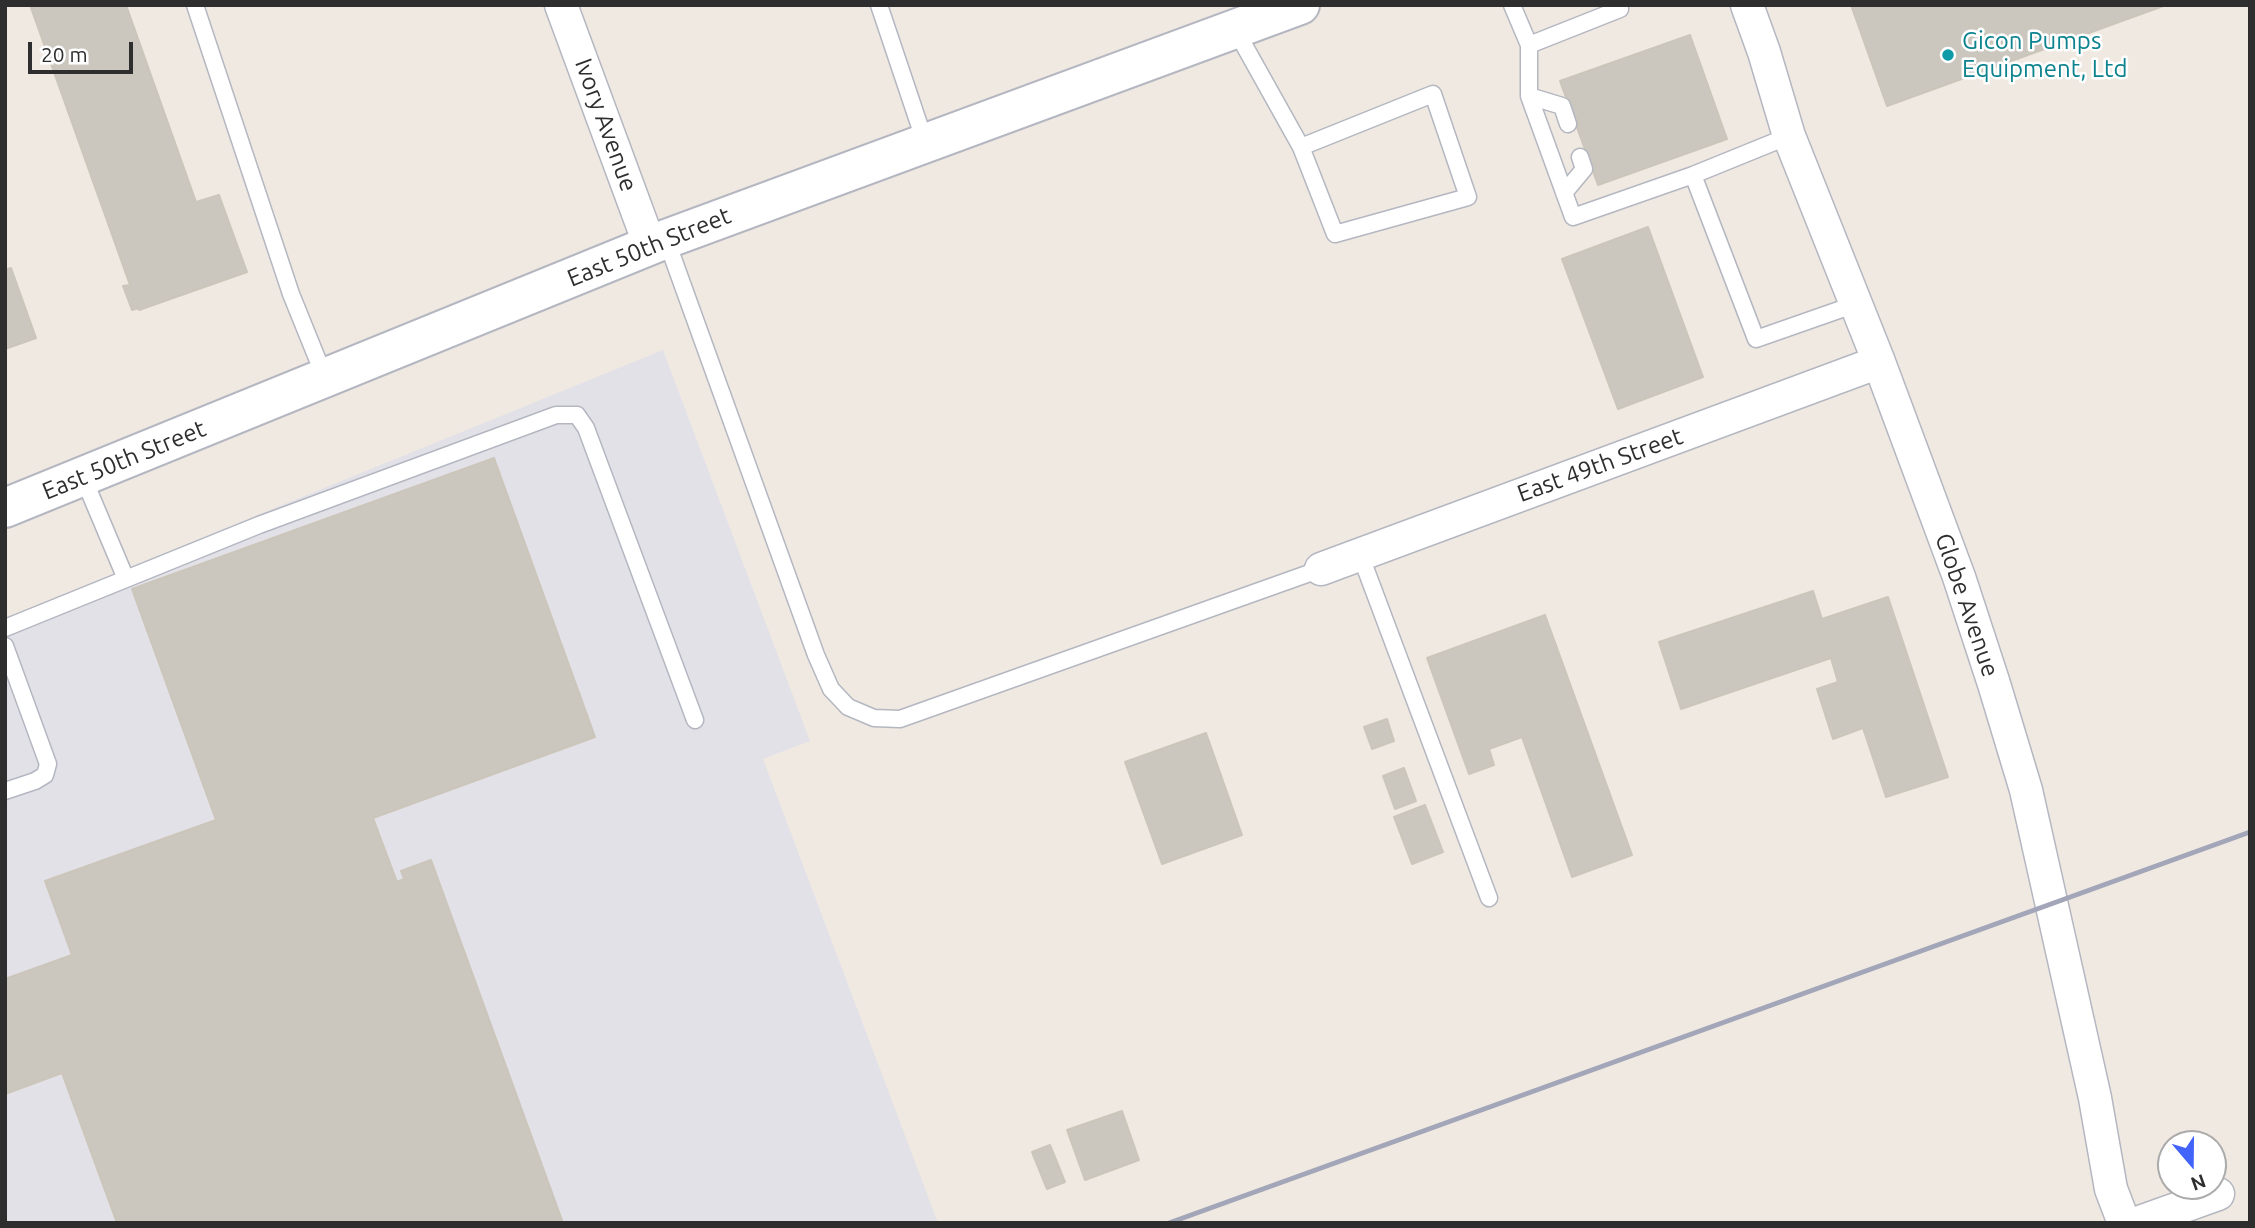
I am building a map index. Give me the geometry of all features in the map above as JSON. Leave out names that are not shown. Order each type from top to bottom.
[{"type":"main road","name":"East 50th Street","points":[[5,508],[658,242],[1300,5]]},
{"type":"street","name":"Ivory Avenue","points":[[561,5],[658,242]]},
{"type":"street","name":"Globe Avenue","points":[[1747,5],[1789,136],[1879,362],[1959,577],[2025,790],[2095,1098],[2112,1189],[2124,1223]]},
{"type":"street","name":"East 49th Street","points":[[1321,569],[1879,362]]},
{"type":"street","points":[[2137,1223],[2201,1200]]},
{"type":"lane","points":[[195,5],[291,294],[325,378]]},
{"type":"lane","points":[[880,5],[925,142]]},
{"type":"lane","points":[[1512,5],[1529,45],[1529,96],[1573,217],[1693,175],[1789,136]]},
{"type":"lane","points":[[1529,45],[1620,9],[1618,5]]},
{"type":"lane","points":[[1235,29],[1301,147],[1335,234],[1468,197],[1433,94],[1301,147]]},
{"type":"lane","points":[[1529,96],[1562,106],[1568,124]]},
{"type":"lane","points":[[1564,192],[1584,169],[1580,157]]},
{"type":"lane","points":[[1693,175],[1756,339],[1856,304]]},
{"type":"lane","points":[[658,242],[817,655],[831,689],[848,707],[874,718],[900,719],[1321,569]]},
{"type":"lane","points":[[5,628],[259,525],[556,415],[577,415],[586,428],[695,720]]},
{"type":"lane","points":[[83,477],[126,579]]},
{"type":"lane","points":[[1360,554],[1489,898]]},
{"type":"lane","points":[[5,646],[48,764],[45,775],[5,791]]},
{"type":"shaded area","points":[[663,350],[810,741],[763,759],[938,1223],[5,1223],[5,618]]},
{"type":"building","points":[[30,5],[126,5],[196,202],[219,195],[247,272],[139,310],[132,310],[123,286],[130,285]]},
{"type":"building","name":"Gicon Pumps Equipment, Ltd","points":[[1851,5],[2166,5],[1887,106]]},
{"type":"building","points":[[1690,35],[1727,139],[1598,185],[1560,81]]},
{"type":"building","points":[[1648,227],[1703,377],[1618,409],[1562,259]]},
{"type":"building","points":[[11,268],[36,338],[5,349],[5,270]]},
{"type":"building","points":[[494,458],[595,737],[373,818],[397,882],[404,879],[401,871],[431,860],[563,1223],[117,1223],[62,1073],[5,1094],[5,979],[72,955],[45,881],[216,820],[132,589]]},
{"type":"building","points":[[1813,591],[1822,619],[1888,597],[1948,777],[1886,797],[1863,728],[1833,739],[1817,689],[1838,682],[1831,658],[1681,709],[1659,642]]},
{"type":"building","points":[[1545,615],[1632,855],[1572,877],[1522,737],[1489,749],[1494,765],[1469,774],[1427,658]]},
{"type":"building","points":[[1387,719],[1394,741],[1372,749],[1364,727]]},
{"type":"building","points":[[1206,733],[1242,835],[1162,864],[1125,762]]},
{"type":"building","points":[[1404,768],[1416,801],[1395,809],[1383,776]]},
{"type":"building","points":[[1425,805],[1443,852],[1412,864],[1394,817]]},
{"type":"building","points":[[1122,1111],[1139,1160],[1085,1180],[1067,1130]]},
{"type":"building","points":[[1050,1145],[1065,1182],[1047,1189],[1032,1152]]},
{"type":"railway","points":[[1169,1223],[2250,832]]},
{"type":"place","name":"Gicon Pumps Equipment, Ltd","points":[[1948,55]]}]
